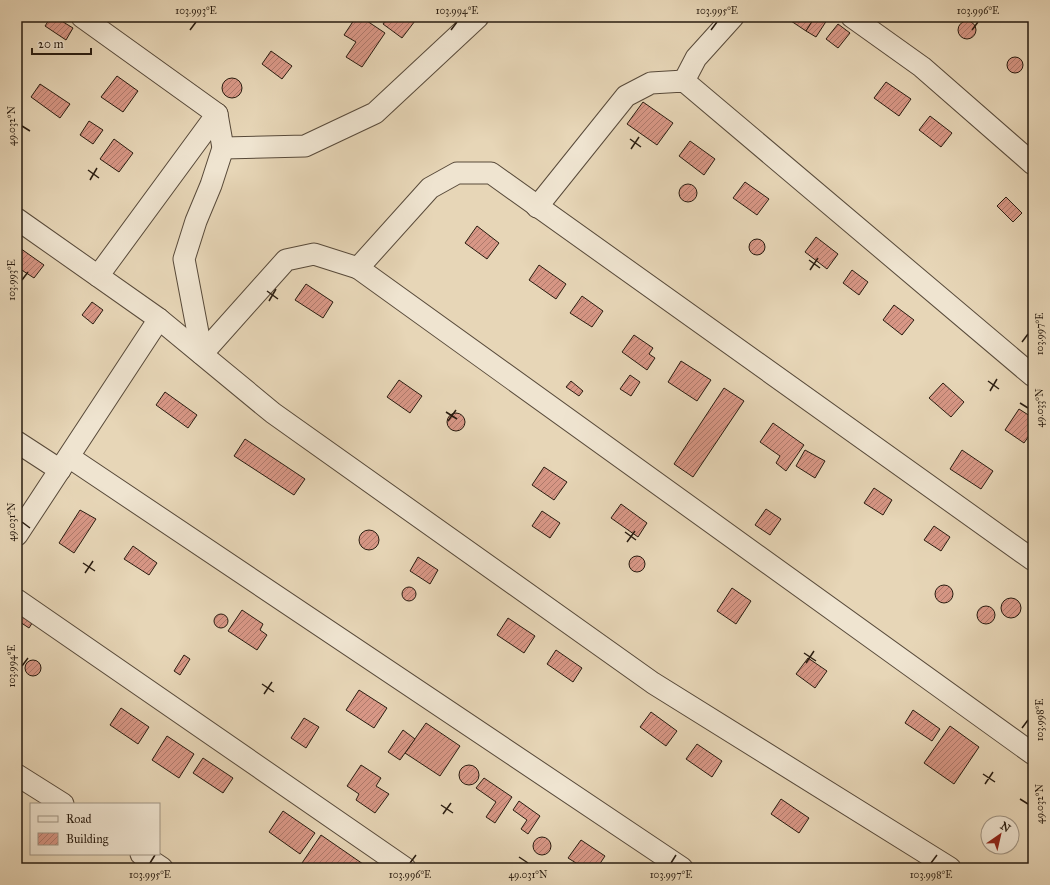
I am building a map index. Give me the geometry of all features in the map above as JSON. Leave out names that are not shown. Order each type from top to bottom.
[{"type":"street","points":[[82,17],[217,114],[223,148],[211,185],[196,221],[184,259],[202,354]]},
{"type":"street","points":[[223,148],[305,146],[375,113],[478,17]]},
{"type":"street","points":[[684,80],[696,58],[733,17]]},
{"type":"street","points":[[852,17],[922,67],[1033,164]]},
{"type":"street","points":[[537,207],[626,96],[651,83],[684,80],[1033,376]]},
{"type":"street","points":[[98,276],[217,114]]},
{"type":"street","points":[[358,268],[430,188],[457,173],[492,173],[537,207],[1033,560]]},
{"type":"street","points":[[17,219],[160,319],[273,413],[653,683],[950,868]]},
{"type":"street","points":[[202,354],[286,260],[314,254],[358,268],[1033,754]]},
{"type":"street","points":[[17,535],[160,319]]},
{"type":"street","points":[[17,442],[64,463],[682,868]]},
{"type":"street","points":[[17,600],[404,868]]},
{"type":"street","points":[[17,775],[61,803]]},
{"type":"street","points":[[142,855],[162,868]]},
{"type":"building","points":[[51,17],[55,17],[73,28],[66,40],[45,26]]},
{"type":"building","points":[[356,17],[361,17],[385,33],[362,67],[346,57],[356,42],[344,35]]},
{"type":"building","points":[[388,17],[418,17],[402,38],[383,24]]},
{"type":"building","points":[[785,17],[815,17],[806,31]]},
{"type":"building","points":[[815,17],[822,17],[827,20],[816,37],[806,31]]},
{"type":"building","points":[[967,21],[973,24],[976,30],[973,36],[967,39],[961,36],[958,30],[961,24]]},
{"type":"building","points":[[838,24],[850,33],[838,48],[826,39]]},
{"type":"building","points":[[271,51],[292,66],[282,79],[262,64]]},
{"type":"building","points":[[1015,57],[1022,62],[1023,65],[1018,72],[1015,73],[1008,68],[1007,65],[1012,58]]},
{"type":"building","points":[[117,76],[138,91],[123,112],[101,97]]},
{"type":"building","points":[[232,78],[239,81],[242,88],[239,95],[232,98],[225,95],[222,88],[225,81]]},
{"type":"building","points":[[886,82],[911,99],[899,116],[874,98]]},
{"type":"building","points":[[40,84],[70,104],[60,118],[31,97]]},
{"type":"building","points":[[643,102],[673,123],[657,145],[627,124]]},
{"type":"building","points":[[930,116],[952,133],[941,147],[919,130]]},
{"type":"building","points":[[89,121],[103,130],[93,144],[80,135]]},
{"type":"building","points":[[114,139],[133,153],[119,172],[100,159]]},
{"type":"building","points":[[690,141],[715,159],[704,175],[679,156]]},
{"type":"building","points":[[745,182],[769,199],[757,215],[733,198]]},
{"type":"building","points":[[688,184],[694,187],[697,193],[694,199],[688,202],[682,199],[679,193],[682,187]]},
{"type":"building","points":[[1006,197],[1022,213],[1013,222],[997,206]]},
{"type":"building","points":[[477,226],[499,243],[487,259],[465,243]]},
{"type":"building","points":[[816,237],[838,254],[827,269],[805,252]]},
{"type":"building","points":[[757,239],[763,241],[765,247],[763,253],[757,255],[751,253],[749,247],[751,241]]},
{"type":"building","points":[[17,246],[44,265],[34,278],[17,267]]},
{"type":"building","points":[[539,265],[566,284],[556,299],[529,280]]},
{"type":"building","points":[[852,270],[868,282],[859,295],[843,283]]},
{"type":"building","points":[[306,284],[333,302],[323,318],[295,300]]},
{"type":"building","points":[[582,296],[603,311],[592,327],[570,313]]},
{"type":"building","points":[[92,302],[103,310],[93,324],[82,315]]},
{"type":"building","points":[[894,305],[914,320],[902,335],[883,320]]},
{"type":"building","points":[[634,335],[653,348],[649,354],[655,358],[647,370],[622,352]]},
{"type":"building","points":[[681,361],[711,380],[697,401],[668,382]]},
{"type":"building","points":[[630,375],[640,382],[631,396],[620,389]]},
{"type":"building","points":[[399,380],[422,396],[410,413],[387,397]]},
{"type":"building","points":[[571,381],[583,391],[579,396],[566,387]]},
{"type":"building","points":[[943,383],[964,402],[951,417],[929,398]]},
{"type":"building","points":[[724,388],[744,401],[693,477],[674,464]]},
{"type":"building","points":[[165,392],[197,415],[188,428],[156,405]]},
{"type":"building","points":[[1019,409],[1033,418],[1033,430],[1024,443],[1005,430]]},
{"type":"building","points":[[456,413],[462,416],[465,422],[462,428],[456,431],[450,428],[447,422],[450,416]]},
{"type":"building","points":[[773,423],[804,445],[786,471],[776,463],[780,456],[760,442]]},
{"type":"building","points":[[245,439],[305,479],[294,495],[234,456]]},
{"type":"building","points":[[805,450],[825,461],[815,478],[796,466]]},
{"type":"building","points":[[962,450],[993,471],[981,489],[950,469]]},
{"type":"building","points":[[544,467],[567,482],[554,500],[532,485]]},
{"type":"building","points":[[874,488],[892,500],[883,515],[864,503]]},
{"type":"building","points":[[621,504],[647,523],[638,537],[611,518]]},
{"type":"building","points":[[766,509],[781,519],[770,535],[755,525]]},
{"type":"building","points":[[80,510],[96,519],[74,553],[59,543]]},
{"type":"building","points":[[542,511],[560,523],[550,538],[532,526]]},
{"type":"building","points":[[934,526],[950,537],[941,551],[924,540]]},
{"type":"building","points":[[369,530],[376,533],[379,540],[376,547],[369,550],[362,547],[359,540],[362,533]]},
{"type":"building","points":[[133,546],[157,563],[149,575],[124,559]]},
{"type":"building","points":[[637,556],[643,558],[645,564],[643,570],[637,572],[631,570],[629,564],[631,558]]},
{"type":"building","points":[[418,557],[438,570],[430,584],[410,571]]},
{"type":"building","points":[[944,585],[950,588],[953,594],[950,600],[944,603],[938,600],[935,594],[938,588]]},
{"type":"building","points":[[406,587],[412,587],[416,591],[416,597],[412,601],[406,601],[402,597],[402,591]]},
{"type":"building","points":[[732,588],[751,601],[736,624],[717,611]]},
{"type":"building","points":[[1011,598],[1018,601],[1021,608],[1018,615],[1011,618],[1004,615],[1001,608],[1004,601]]},
{"type":"building","points":[[982,606],[990,606],[995,611],[993,622],[990,624],[982,624],[977,619],[977,611]]},
{"type":"building","points":[[242,610],[263,624],[260,630],[267,635],[257,650],[228,631]]},
{"type":"building","points":[[17,611],[36,617],[29,628],[17,620]]},
{"type":"building","points":[[218,614],[224,614],[228,618],[228,624],[224,628],[218,628],[214,624],[214,618]]},
{"type":"building","points":[[508,618],[535,636],[524,653],[497,635]]},
{"type":"building","points":[[556,650],[582,668],[573,682],[547,664]]},
{"type":"building","points":[[184,655],[190,659],[180,675],[174,671]]},
{"type":"building","points":[[808,658],[827,671],[815,688],[796,674]]},
{"type":"building","points":[[33,660],[39,662],[41,668],[39,674],[33,676],[27,674],[25,668],[27,662]]},
{"type":"building","points":[[359,690],[387,708],[374,728],[346,710]]},
{"type":"building","points":[[121,708],[149,727],[138,744],[110,725]]},
{"type":"building","points":[[913,710],[940,729],[932,741],[905,723]]},
{"type":"building","points":[[651,712],[677,731],[666,746],[640,727]]},
{"type":"building","points":[[304,718],[319,727],[306,748],[291,738]]},
{"type":"building","points":[[426,723],[460,746],[440,776],[405,753]]},
{"type":"building","points":[[950,726],[979,747],[954,784],[924,763]]},
{"type":"building","points":[[403,730],[415,739],[400,760],[388,752]]},
{"type":"building","points":[[167,736],[194,754],[179,778],[152,760]]},
{"type":"building","points":[[697,744],[722,761],[712,777],[686,759]]},
{"type":"building","points":[[203,758],[233,778],[223,793],[193,773]]},
{"type":"building","points":[[361,765],[381,778],[376,786],[389,794],[375,813],[356,800],[359,794],[347,786]]},
{"type":"building","points":[[465,765],[473,765],[479,771],[479,779],[473,785],[465,785],[459,779],[459,771]]},
{"type":"building","points":[[484,778],[512,797],[495,823],[486,817],[496,802],[476,788]]},
{"type":"building","points":[[781,799],[809,818],[799,833],[771,814]]},
{"type":"building","points":[[519,801],[540,816],[528,834],[521,829],[527,820],[513,810]]},
{"type":"building","points":[[283,811],[315,833],[300,854],[269,832]]},
{"type":"building","points":[[321,835],[363,864],[360,868],[309,868],[302,863]]},
{"type":"building","points":[[538,837],[546,837],[551,842],[549,853],[546,855],[538,855],[533,850],[533,842]]},
{"type":"building","points":[[581,840],[605,856],[597,868],[584,868],[568,858]]}]
